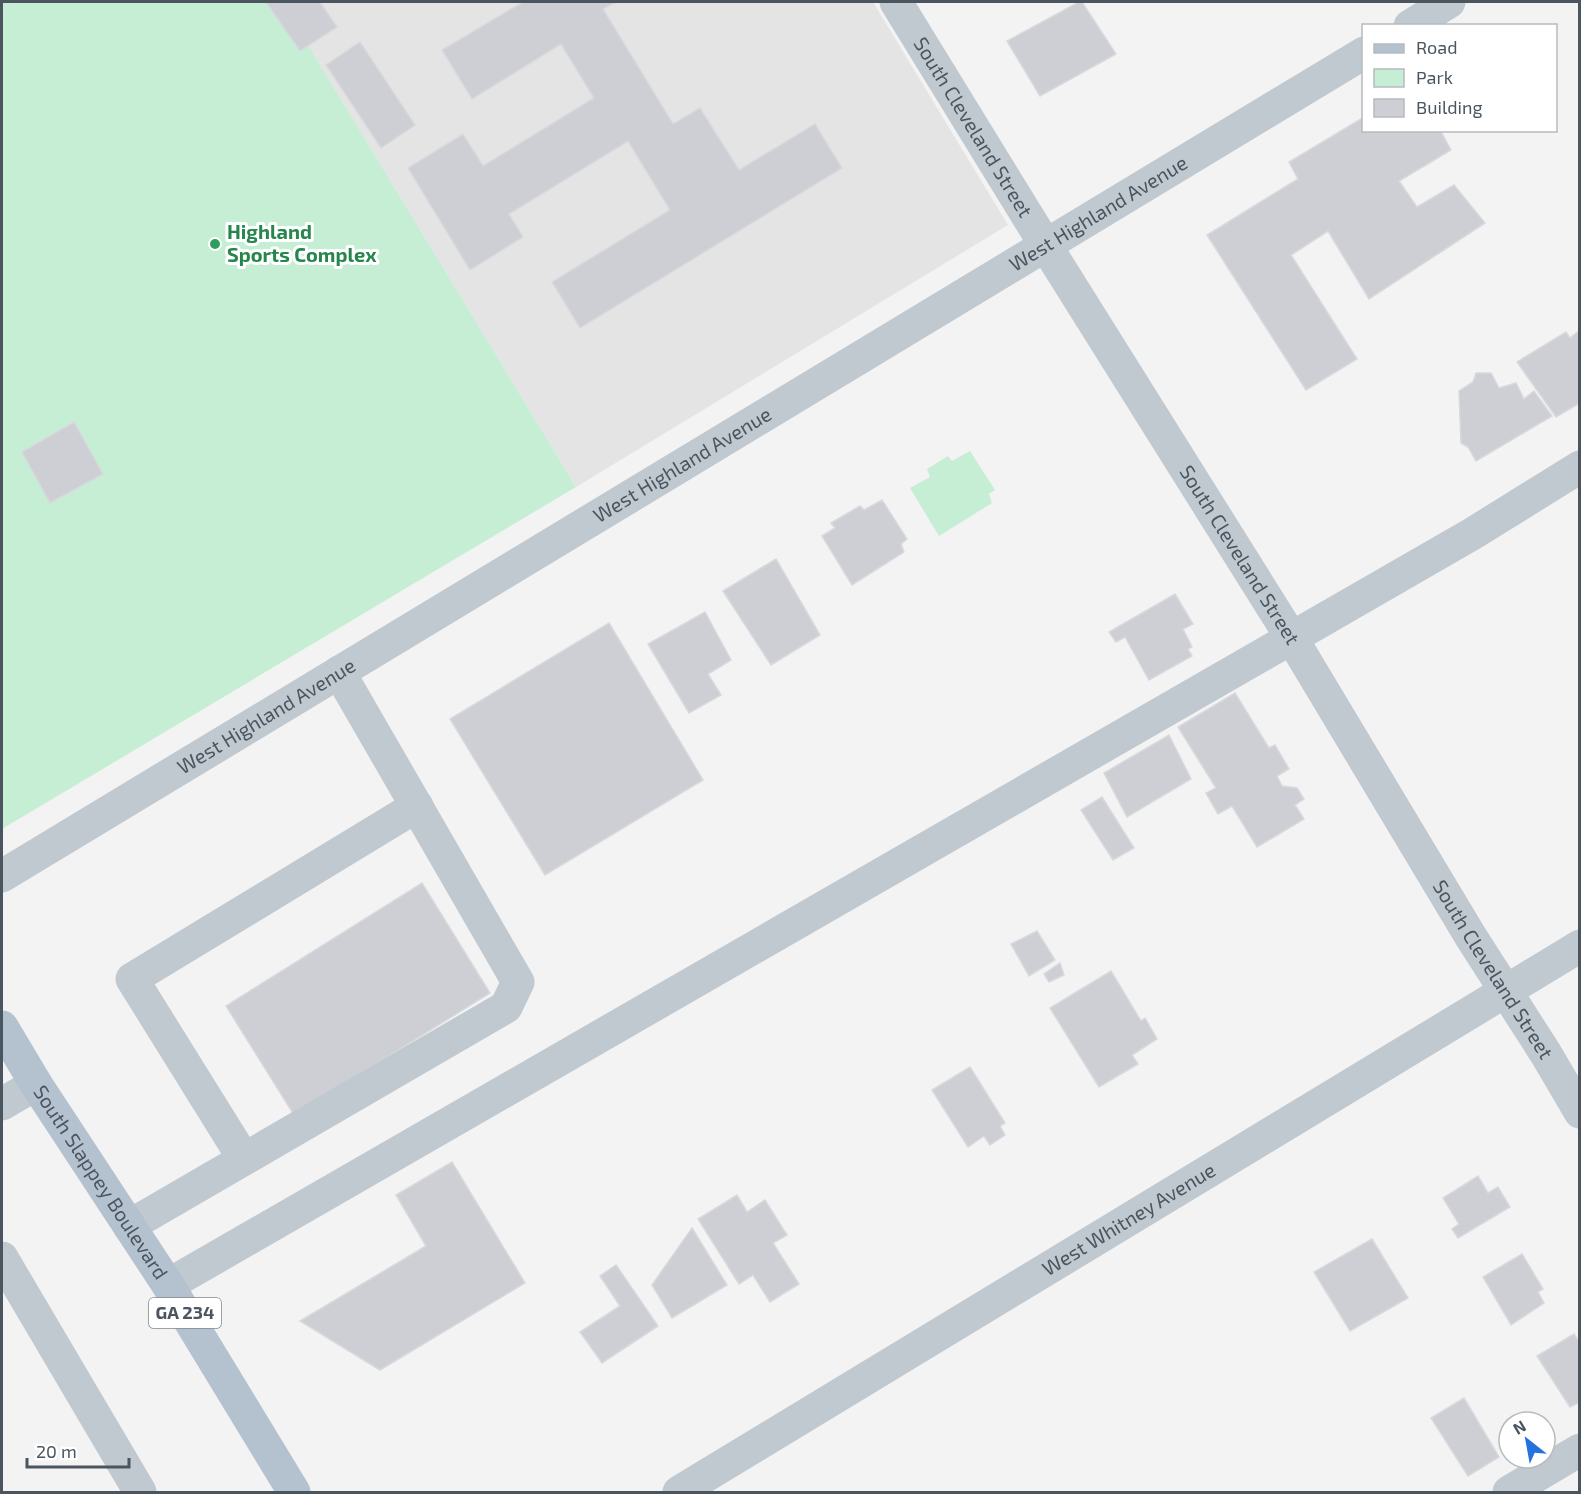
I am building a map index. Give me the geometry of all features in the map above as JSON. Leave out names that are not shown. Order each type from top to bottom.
[{"type":"main road","name":"South Slappey Boulevard","points":[[2,1027],[36,1084],[168,1285],[294,1492]]},
{"type":"street","name":"South Cleveland Street","points":[[896,2],[1291,637],[1471,937],[1507,991],[1580,1112]]},
{"type":"street","points":[[1413,24],[1449,2]]},
{"type":"street","name":"West Highland Avenue","points":[[2,876],[1362,54]]},
{"type":"street","points":[[168,1285],[1472,534],[1580,467]]},
{"type":"street","points":[[129,1226],[506,1007],[518,982],[339,672]]},
{"type":"street","points":[[244,1159],[132,979],[417,806]]},
{"type":"street","name":"West Whitney Avenue","points":[[679,1492],[1580,946]]},
{"type":"street","points":[[2,1104],[36,1084]]},
{"type":"street","points":[[2,1258],[130,1489]]},
{"type":"street","points":[[1509,1492],[1580,1450]]},
{"type":"shaded area","points":[[282,2],[873,2],[1008,225],[576,487]]},
{"type":"green space","name":"Highland Sports Complex","points":[[2,2],[282,2],[576,487],[2,829]]},
{"type":"green space","points":[[970,451],[995,490],[989,494],[992,503],[939,536],[910,488],[930,477],[927,469],[948,456],[952,461]]},
{"type":"building","points":[[266,2],[320,2],[337,27],[300,51]]},
{"type":"building","points":[[523,2],[616,2],[603,9],[673,124],[700,108],[739,170],[815,124],[842,168],[580,328],[552,282],[670,210],[628,141],[509,214],[523,237],[470,270],[408,168],[463,134],[483,166],[594,98],[561,44],[472,99],[442,50]]},
{"type":"building","points":[[1082,2],[1116,54],[1040,96],[1007,41]]},
{"type":"building","points":[[360,42],[415,125],[381,148],[326,65]]},
{"type":"building","points":[[1362,118],[1362,132],[1441,132],[1451,150],[1399,181],[1417,207],[1454,185],[1485,223],[1369,299],[1328,231],[1291,255],[1357,359],[1306,390],[1207,235],[1298,179],[1289,162]]},
{"type":"building","points":[[1580,330],[1580,403],[1556,417],[1517,362],[1566,332],[1570,338]]},
{"type":"building","points":[[1476,373],[1491,373],[1499,388],[1516,383],[1524,399],[1534,391],[1552,416],[1476,461],[1468,447],[1461,443],[1459,391],[1473,382]]},
{"type":"building","points":[[74,422],[103,474],[50,503],[22,452]]},
{"type":"building","points":[[882,500],[907,539],[901,544],[904,552],[852,585],[822,536],[835,528],[831,523],[860,506],[864,510]]},
{"type":"building","points":[[776,559],[820,635],[771,665],[723,591]]},
{"type":"building","points":[[1175,594],[1193,624],[1183,629],[1192,647],[1188,649],[1192,656],[1149,680],[1125,637],[1116,642],[1109,632]]},
{"type":"building","points":[[705,612],[731,660],[708,674],[721,695],[689,713],[648,644]]},
{"type":"building","points":[[609,623],[703,780],[545,875],[450,719]]},
{"type":"building","points":[[1235,693],[1269,748],[1275,745],[1289,769],[1277,776],[1282,786],[1297,788],[1304,799],[1295,805],[1304,819],[1257,847],[1232,806],[1218,814],[1206,793],[1216,788],[1178,727]]},
{"type":"building","points":[[1169,735],[1191,779],[1127,817],[1104,773]]},
{"type":"building","points":[[1102,797],[1134,848],[1113,860],[1081,810]]},
{"type":"building","points":[[422,883],[490,993],[294,1115],[226,1006]]},
{"type":"building","points":[[1037,931],[1055,960],[1029,976],[1011,944]]},
{"type":"building","points":[[1060,963],[1064,975],[1049,982],[1044,974]]},
{"type":"building","points":[[1111,971],[1141,1021],[1145,1018],[1157,1039],[1132,1055],[1138,1064],[1099,1087],[1050,1008]]},
{"type":"building","points":[[970,1067],[1005,1123],[1000,1126],[1005,1135],[990,1145],[984,1136],[968,1147],[932,1090]]},
{"type":"building","points":[[452,1162],[525,1283],[380,1370],[300,1321],[426,1246],[396,1195]]},
{"type":"building","points":[[1478,1176],[1488,1193],[1498,1187],[1510,1207],[1458,1238],[1452,1229],[1459,1224],[1443,1198]]},
{"type":"building","points":[[737,1195],[747,1212],[765,1200],[787,1235],[773,1243],[799,1284],[770,1302],[753,1275],[739,1284],[698,1219]]},
{"type":"building","points":[[692,1228],[727,1285],[672,1318],[652,1285]]},
{"type":"building","points":[[1372,1239],[1408,1298],[1350,1331],[1314,1272]]},
{"type":"building","points":[[1522,1254],[1543,1289],[1538,1292],[1544,1303],[1511,1325],[1483,1277]]},
{"type":"building","points":[[616,1265],[658,1326],[602,1363],[580,1332],[620,1306],[600,1276]]},
{"type":"building","points":[[1574,1334],[1580,1343],[1580,1402],[1570,1407],[1537,1356]]},
{"type":"building","points":[[1464,1398],[1497,1454],[1497,1458],[1468,1476],[1431,1418]]},
{"type":"place","name":"Highland Sports Complex","points":[[215,244]]}]
